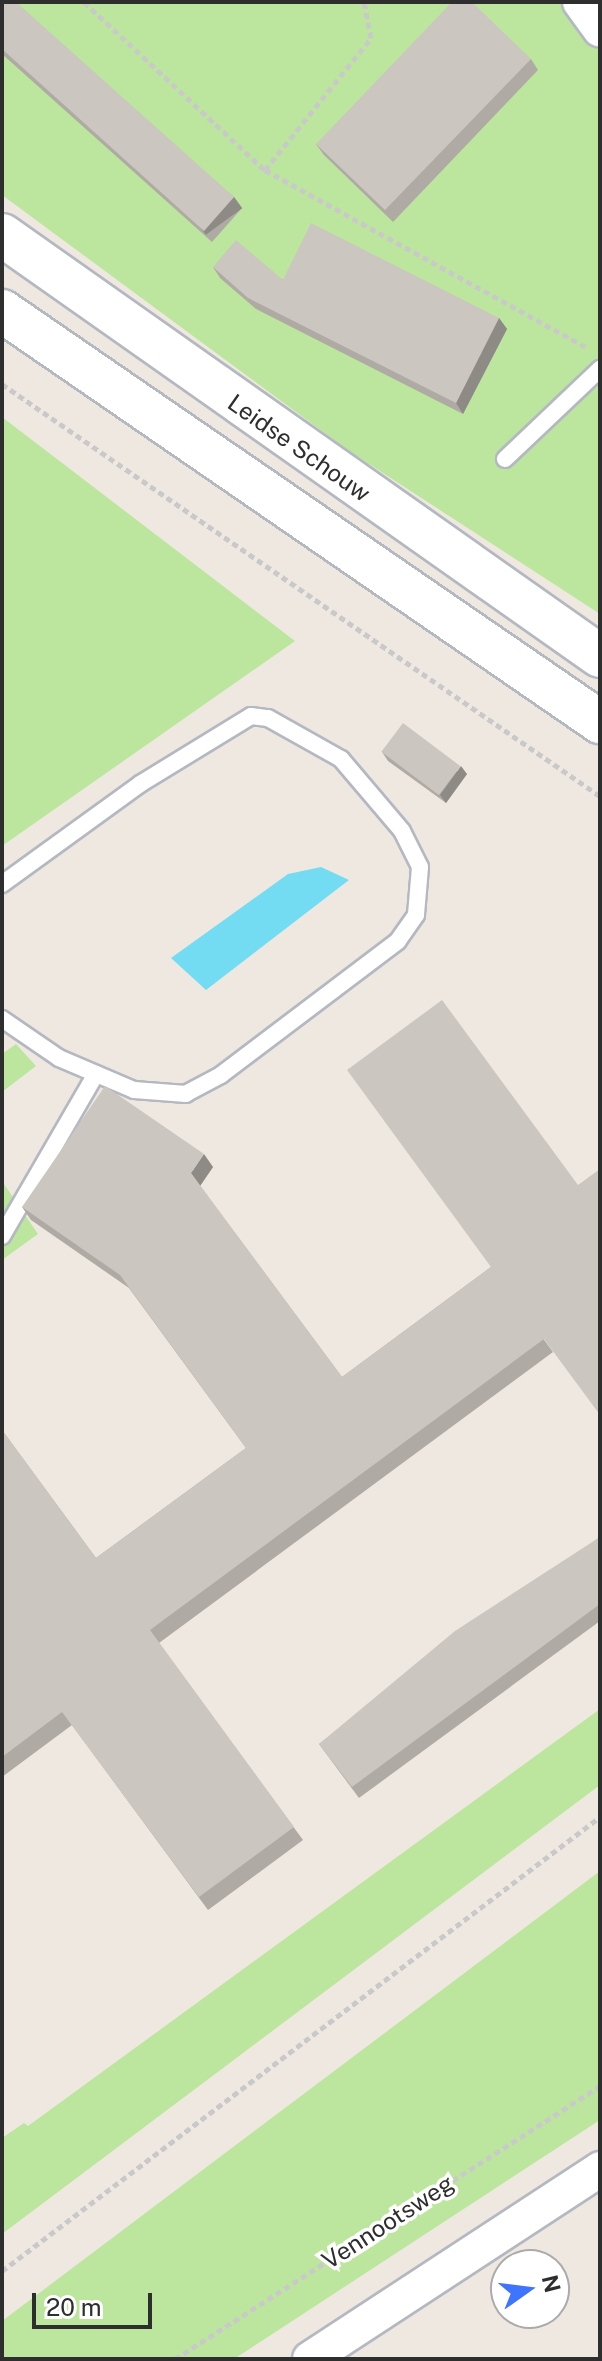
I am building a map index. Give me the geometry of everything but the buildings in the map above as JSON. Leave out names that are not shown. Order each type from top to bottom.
[{"type":"street","points":[[580,2],[600,30]]},
{"type":"street","name":"Leidse Schouw","points":[[2,235],[494,586],[600,656]]},
{"type":"street","points":[[2,311],[600,722]]},
{"type":"street","points":[[310,2359],[600,2169]]},
{"type":"lane","points":[[505,459],[600,369]]},
{"type":"lane","points":[[2,884],[140,784],[251,716],[268,718],[341,759],[402,831],[420,867],[416,915],[398,941],[221,1075],[186,1094],[134,1090],[59,1058],[2,1019]]},
{"type":"lane","points":[[2,1236],[96,1074]]},
{"type":"path","points":[[84,2],[265,170],[600,355]]},
{"type":"path","points":[[265,170],[371,38],[364,2]]},
{"type":"path","points":[[2,384],[600,796]]},
{"type":"path","points":[[2,2271],[600,1817]]},
{"type":"path","name":"Vennootsweg","points":[[175,2359],[600,2086]]},
{"type":"green space","points":[[2,2],[600,2],[600,614],[349,451],[2,195]]},
{"type":"green space","points":[[2,417],[295,641],[2,846]]},
{"type":"green space","points":[[16,1044],[36,1066],[2,1092],[2,1054]]},
{"type":"green space","points":[[2,1181],[38,1234],[2,1260]]},
{"type":"green space","points":[[600,1709],[600,1785],[2,2234],[2,2138],[24,2123],[28,2126]]},
{"type":"green space","points":[[600,1871],[600,2120],[234,2359],[2,2359],[2,2321]]},
{"type":"water","points":[[321,867],[349,880],[206,990],[171,958],[288,874]]}]
